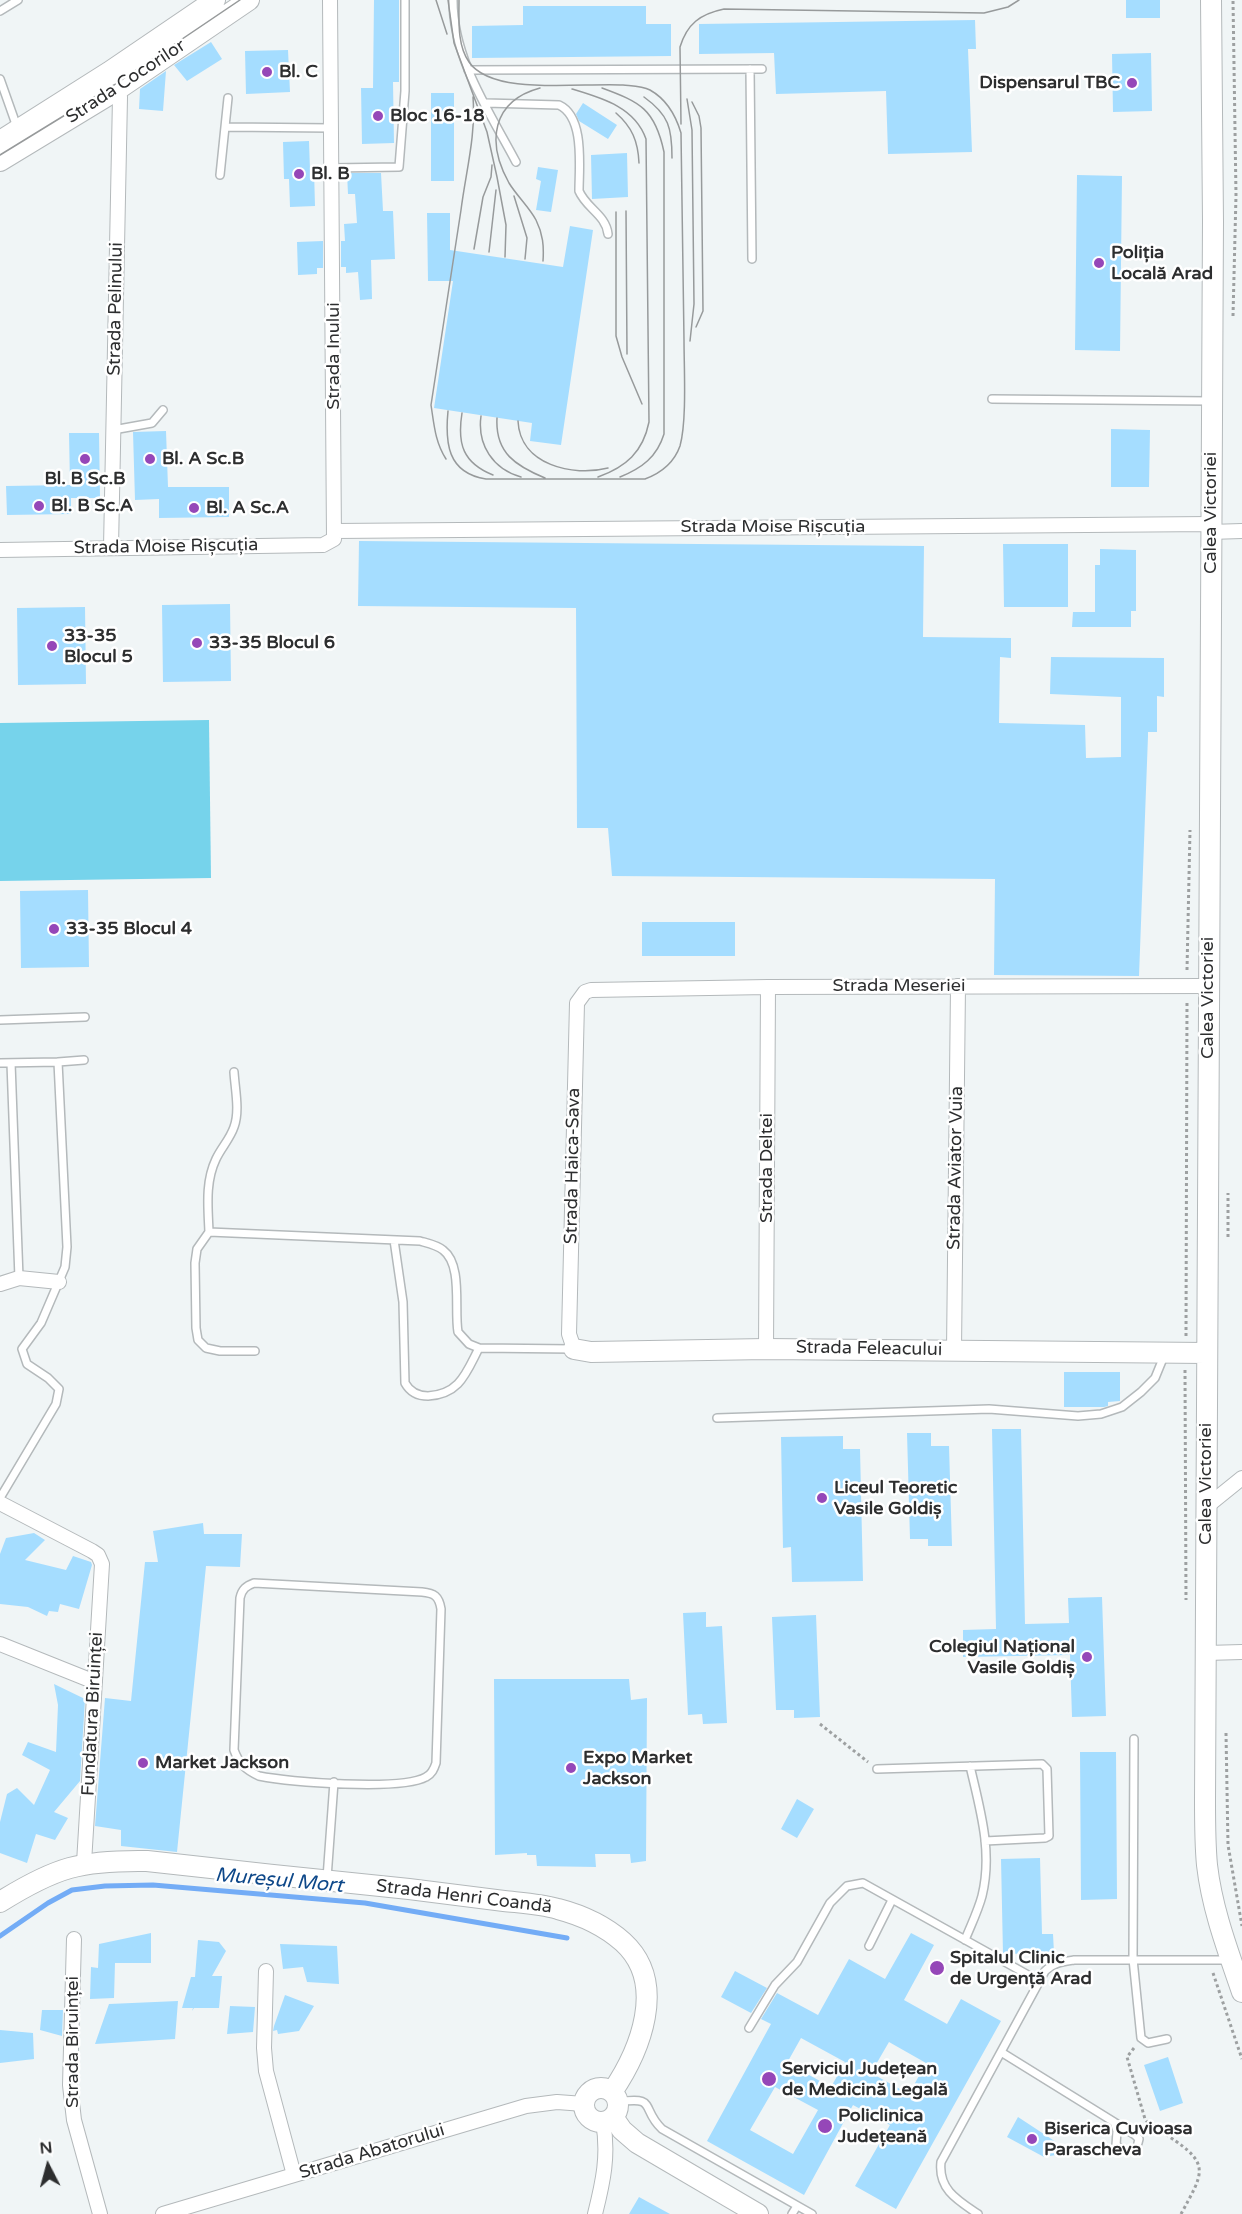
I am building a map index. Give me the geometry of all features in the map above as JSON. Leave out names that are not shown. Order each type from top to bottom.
[{"type":"main road","name":"Strada Cocorilor","points":[[113,81],[214,0]]},
{"type":"main road","name":"Strada Cocorilor","points":[[0,161],[21,138],[249,0]]},
{"type":"main road","name":"Calea Victoriei","points":[[1211,0],[1213,221],[1210,401],[1204,1800],[1207,1864],[1213,1897],[1236,1960],[1242,1992]]},
{"type":"main road","name":"Strada Cocorilor","points":[[0,141],[21,138]]},
{"type":"main road","name":"Strada Feleacului","points":[[574,1349],[591,1352],[766,1348],[1206,1353]]},
{"type":"main road","name":"Strada Henri Coandă","points":[[0,1902],[45,1876],[84,1863],[114,1860],[147,1861],[461,1895],[556,1908],[586,1920],[623,1942],[635,1957],[644,1976],[646,2007],[640,2038],[611,2108]]},
{"type":"main road","points":[[611,2108],[597,2122],[588,2117],[584,2104],[586,2097],[593,2090],[602,2088],[622,2130],[637,2143],[758,2214]]},
{"type":"street","name":"Strada Inului","points":[[330,0],[334,536]]},
{"type":"street","name":"Strada Pelinului","points":[[111,547],[120,97],[113,81]]},
{"type":"street","name":"Strada Moise Rișcuția","points":[[0,550],[323,544],[334,536],[1210,528],[1242,531]]},
{"type":"street","name":"Strada Aviator Vuia","points":[[954,1350],[958,986]]},
{"type":"street","name":"Strada Meseriei","points":[[591,990],[768,987],[1208,986]]},
{"type":"street","name":"Strada Deltei","points":[[766,1348],[768,987]]},
{"type":"street","name":"Strada Haica-Sava","points":[[574,1349],[569,1334],[577,1004],[585,992],[591,990]]},
{"type":"street","points":[[0,1284],[19,1278],[59,1282]]},
{"type":"street","points":[[1206,1507],[1242,1478]]},
{"type":"street","name":"Fundatura Biruinței","points":[[0,1503],[92,1551],[98,1555],[102,1564],[84,1863]]},
{"type":"street","points":[[0,1644],[95,1682]]},
{"type":"street","points":[[1206,1653],[1242,1652]]},
{"type":"street","name":"Strada Biruinței","points":[[74,1939],[70,2085],[74,2120],[100,2214]]},
{"type":"street","points":[[266,1971],[264,2048],[266,2071],[294,2175]]},
{"type":"street","name":"Strada Abatorului","points":[[163,2214],[526,2106],[557,2102],[584,2104]]},
{"type":"street","points":[[595,2214],[604,2176],[611,2108]]},
{"type":"lane","points":[[0,11],[18,0]]},
{"type":"lane","points":[[332,168],[399,167],[405,91],[405,0]]},
{"type":"lane","points":[[453,0],[457,42],[468,69],[516,162]]},
{"type":"lane","points":[[468,69],[762,69]]},
{"type":"lane","points":[[750,69],[752,259]]},
{"type":"lane","points":[[0,79],[21,138]]},
{"type":"lane","points":[[220,175],[228,98]]},
{"type":"lane","points":[[486,103],[560,105],[567,109],[572,115],[579,138],[579,191],[582,198],[605,222],[608,234]]},
{"type":"lane","points":[[226,127],[331,128]]},
{"type":"lane","points":[[992,399],[1210,401]]},
{"type":"lane","points":[[113,430],[152,423],[163,410]]},
{"type":"lane","points":[[0,1020],[85,1017]]},
{"type":"lane","points":[[0,1063],[84,1060]]},
{"type":"lane","points":[[0,1498],[56,1404],[59,1389],[48,1378],[27,1364],[22,1349],[41,1323],[65,1267],[67,1247],[58,1062]]},
{"type":"lane","points":[[11,1063],[19,1278]]},
{"type":"lane","points":[[234,1072],[236,1112],[234,1126],[216,1160],[210,1178],[207,1193],[209,1232],[197,1250],[195,1263],[196,1328],[198,1340],[206,1348],[220,1351],[255,1351]]},
{"type":"lane","points":[[209,1232],[420,1241],[443,1250],[455,1270],[458,1332],[469,1344],[479,1348],[574,1349]]},
{"type":"lane","points":[[394,1240],[403,1302],[405,1383],[409,1390],[423,1396],[441,1395],[452,1390],[459,1383],[479,1348]]},
{"type":"lane","points":[[717,1418],[989,1409],[1078,1416],[1101,1414],[1122,1407],[1142,1392],[1155,1378],[1165,1353]]},
{"type":"lane","points":[[254,1583],[422,1592],[435,1594],[438,1598],[441,1609],[436,1762],[433,1771],[426,1777],[411,1782],[391,1785],[334,1782],[259,1776],[248,1771],[238,1762],[234,1750],[240,1598],[246,1586],[254,1583]]},
{"type":"lane","points":[[1134,1738],[1133,1959],[1141,2038],[1144,2042],[1167,2039]]},
{"type":"lane","points":[[878,1769],[1042,1764],[1047,1769],[1049,1836],[985,1841]]},
{"type":"lane","points":[[965,1940],[982,1897],[987,1856],[970,1766]]},
{"type":"lane","points":[[327,1881],[334,1782]]},
{"type":"lane","points":[[750,2028],[775,1985],[797,1962],[830,1903],[838,1893],[852,1884],[862,1883],[1039,1981]]},
{"type":"lane","points":[[869,1946],[892,1900]]},
{"type":"lane","points":[[978,2214],[948,2192],[940,2173],[941,2162],[1044,1971],[1061,1962],[1133,1959],[1236,1960]]},
{"type":"lane","points":[[1000,2052],[1114,2122],[1139,2139],[1138,2143]]},
{"type":"lane","points":[[611,2108],[642,2100],[647,2103],[656,2123],[662,2129],[812,2214]]},
{"type":"lane","points":[[1114,2122],[1117,2131],[1116,2145],[1120,2148]]},
{"type":"lane","points":[[792,2214],[797,2205]]},
{"type":"path","points":[[820,1724],[878,1769]]},
{"type":"path","points":[[1226,1732],[1228,1845],[1242,1926]]},
{"type":"path","points":[[1144,2042],[1131,2050],[1127,2057],[1145,2119],[1187,2149],[1197,2160],[1200,2170],[1197,2183],[1181,2214]]},
{"type":"shaded area","points":[[209,720],[211,878],[0,881],[0,723]]},
{"type":"building","points":[[374,0],[399,0],[399,82],[393,82],[394,143],[362,144],[361,88],[373,88]]},
{"type":"building","points":[[1126,0],[1160,0],[1160,18],[1126,18]]},
{"type":"building","points":[[523,6],[646,6],[646,24],[671,24],[671,56],[472,58],[472,26],[523,25]]},
{"type":"building","points":[[975,20],[976,49],[968,49],[972,152],[888,154],[886,91],[776,94],[774,53],[699,54],[699,24]]},
{"type":"building","points":[[211,42],[222,59],[187,81],[174,65]]},
{"type":"building","name":"Bl. C","points":[[288,50],[290,92],[246,94],[245,51]]},
{"type":"building","name":"Dispensarul TBC","points":[[1151,53],[1152,111],[1113,112],[1112,54]]},
{"type":"building","points":[[166,71],[163,111],[139,109],[140,89]]},
{"type":"building","points":[[431,93],[454,93],[454,181],[431,181]]},
{"type":"building","points":[[583,103],[617,125],[608,139],[579,121],[576,114]]},
{"type":"building","name":"Bl. B","points":[[309,141],[310,170],[314,170],[315,206],[290,207],[289,179],[284,179],[283,142]]},
{"type":"building","points":[[627,153],[628,197],[592,199],[591,155]]},
{"type":"building","points":[[538,167],[558,170],[551,212],[536,210],[541,181],[536,179]]},
{"type":"building","points":[[347,173],[381,173],[383,211],[393,211],[395,259],[371,260],[372,299],[360,300],[358,272],[346,273],[346,267],[341,267],[341,241],[345,241],[344,224],[357,223],[355,194],[348,194]]},
{"type":"building","name":"Poliția Locală Arad","points":[[1077,175],[1122,176],[1120,351],[1075,350]]},
{"type":"building","points":[[427,213],[450,213],[450,250],[563,267],[570,226],[593,230],[561,445],[530,441],[532,423],[434,408],[453,281],[428,281]]},
{"type":"building","points":[[323,241],[323,268],[317,268],[317,274],[298,275],[297,242]]},
{"type":"building","points":[[1111,429],[1150,430],[1149,487],[1111,487]]},
{"type":"building","points":[[166,431],[168,487],[229,487],[229,517],[159,518],[159,499],[135,500],[133,432]]},
{"type":"building","points":[[69,433],[99,433],[100,498],[71,498],[71,514],[7,515],[6,486],[70,485]]},
{"type":"building","points":[[359,541],[924,546],[923,637],[1011,638],[1011,658],[1000,657],[999,723],[1085,725],[1086,758],[1121,757],[1121,697],[1050,694],[1051,657],[1164,658],[1164,697],[1157,696],[1157,732],[1148,732],[1139,976],[994,975],[995,879],[612,876],[608,828],[577,828],[576,608],[358,606]]},
{"type":"building","points":[[1003,544],[1068,544],[1068,607],[1004,607]]},
{"type":"building","points":[[1100,549],[1136,550],[1136,611],[1131,611],[1131,627],[1072,627],[1073,612],[1095,612],[1095,565],[1100,565]]},
{"type":"building","name":"33-35 Blocul 6","points":[[230,604],[231,681],[163,682],[162,605]]},
{"type":"building","name":"33-35 Blocul 5","points":[[85,607],[86,684],[18,685],[17,608]]},
{"type":"building","name":"33-35 Blocul 4","points":[[88,890],[89,967],[21,968],[20,891]]},
{"type":"building","points":[[642,922],[735,922],[735,956],[642,956]]},
{"type":"building","points":[[1064,1372],[1120,1372],[1120,1401],[1108,1402],[1108,1406],[1104,1407],[1064,1407]]},
{"type":"building","name":"Liceul Teoretic Vasile Goldiș","points":[[992,1429],[1021,1429],[1025,1624],[1069,1623],[1068,1598],[1102,1597],[1106,1716],[1072,1717],[1070,1655],[963,1657],[963,1630],[996,1629]]},
{"type":"building","points":[[907,1433],[931,1433],[931,1446],[949,1446],[952,1546],[928,1546],[928,1539],[910,1539]]},
{"type":"building","name":"Liceul Teoretic Vasile Goldiș","points":[[843,1436],[843,1449],[860,1449],[863,1581],[792,1582],[791,1547],[783,1548],[781,1437]]},
{"type":"building","name":"Market Jackson","points":[[203,1523],[204,1534],[242,1534],[240,1567],[206,1566],[177,1852],[121,1846],[121,1830],[95,1826],[105,1698],[131,1701],[145,1562],[158,1562],[153,1531]]},
{"type":"building","points":[[34,1533],[45,1540],[25,1560],[66,1570],[73,1556],[91,1562],[79,1609],[60,1604],[58,1612],[49,1611],[47,1616],[28,1607],[0,1604],[0,1554],[6,1538]]},
{"type":"building","points":[[706,1612],[706,1627],[722,1626],[727,1723],[703,1724],[702,1714],[688,1715],[683,1613]]},
{"type":"building","points":[[816,1615],[820,1717],[794,1718],[794,1710],[776,1710],[772,1617]]},
{"type":"building","name":"Expo Market Jackson","points":[[494,1679],[629,1679],[631,1700],[647,1698],[646,1861],[631,1863],[630,1854],[595,1854],[596,1867],[537,1866],[536,1855],[527,1855],[527,1853],[495,1855]]},
{"type":"building","points":[[54,1684],[85,1699],[80,1781],[54,1812],[68,1818],[55,1840],[36,1834],[27,1863],[0,1853],[0,1822],[7,1794],[17,1788],[34,1805],[50,1770],[22,1755],[28,1742],[56,1752],[58,1705]]},
{"type":"building","points":[[1080,1752],[1116,1752],[1117,1899],[1081,1900]]},
{"type":"building","points":[[797,1799],[814,1809],[797,1838],[781,1829]]},
{"type":"building","points":[[1040,1858],[1042,1934],[1053,1934],[1054,1953],[1003,1954],[1001,1859]]},
{"type":"building","points":[[151,1933],[151,1963],[115,1963],[114,1998],[90,1999],[91,1967],[98,1968],[99,1944]]},
{"type":"building","points":[[911,1933],[934,1945],[904,2000],[947,2024],[961,1999],[1001,2021],[896,2209],[855,2186],[890,2125],[853,2105],[804,2195],[707,2141],[771,2024],[761,2019],[777,1993],[818,2015],[849,1959],[885,1979]],"holes":[[[801,2038],[845,2062],[831,2087],[787,2063]],[[889,2042],[926,2063],[909,2094],[871,2073]],[[775,2087],[818,2110],[793,2154],[750,2130]]]},
{"type":"building","points":[[198,1940],[219,1942],[226,1951],[212,1976],[222,1976],[219,2008],[194,2008],[192,2011],[193,2008],[182,2008],[191,1977],[195,1977]]},
{"type":"building","points":[[280,1944],[337,1946],[339,1984],[307,1982],[303,1967],[283,1969]]},
{"type":"building","points":[[735,1971],[767,1988],[751,2013],[721,1997]]},
{"type":"building","points":[[285,1995],[314,2006],[299,2031],[278,2034],[277,2030],[273,2031]]},
{"type":"building","points":[[178,2001],[175,2039],[95,2044],[109,2004]]},
{"type":"building","points":[[230,2006],[255,2007],[253,2032],[227,2034]]},
{"type":"building","points":[[42,2010],[63,2010],[62,2036],[40,2030]]},
{"type":"building","points":[[0,2030],[33,2033],[34,2059],[0,2063]]},
{"type":"building","points":[[1168,2057],[1183,2103],[1160,2111],[1144,2065]]},
{"type":"building","name":"Biserica Cuvioasa Parascheva","points":[[1018,2117],[1056,2142],[1059,2152],[1056,2155],[1044,2157],[1007,2137]]},
{"type":"building","points":[[639,2197],[670,2214],[629,2214]]},
{"type":"waterway","name":"Mureșul Mort","points":[[0,1936],[48,1903],[72,1890],[105,1886],[153,1885],[365,1903],[567,1938]]},
{"type":"tram line","points":[[0,155],[114,85],[240,0]]},
{"type":"tram line","points":[[436,0],[447,34]]},
{"type":"tram line","points":[[448,0],[454,43],[487,132],[497,177],[506,225],[505,257]]},
{"type":"tram line","points":[[448,411],[447,434],[451,454],[456,463],[473,476],[486,479],[645,479],[666,467],[680,446],[685,379],[681,133],[673,114],[656,94],[640,87],[518,84],[498,80],[481,73],[469,62],[462,48],[459,0]]},
{"type":"tram line","points":[[681,124],[680,47],[691,26],[708,14],[724,9],[984,13],[1008,7],[1019,0]]},
{"type":"tram line","points":[[540,88],[524,94],[503,113],[496,138],[497,153],[509,183],[538,225],[542,240],[543,261]]},
{"type":"tram line","points":[[602,88],[644,109],[656,126],[664,152],[664,434],[648,461],[620,477]]},
{"type":"tram line","points":[[572,89],[606,100],[626,111],[641,128],[646,139],[649,422],[642,442],[632,457],[617,468],[598,477]]},
{"type":"tram line","points":[[446,459],[437,439],[431,405],[470,154],[473,97]]},
{"type":"tram line","points":[[644,97],[664,116],[670,130],[672,158]]},
{"type":"tram line","points":[[687,99],[692,130],[694,304],[690,341]]},
{"type":"tram line","points":[[692,102],[699,116],[701,128],[703,311],[696,327]]},
{"type":"tram line","points":[[616,113],[633,135],[639,163]]},
{"type":"tram line","points":[[474,249],[483,197],[491,177],[492,165]]},
{"type":"tram line","points":[[489,252],[496,190]]},
{"type":"tram line","points":[[514,196],[527,238],[525,259]]},
{"type":"tram line","points":[[626,211],[627,354]]},
{"type":"tram line","points":[[616,212],[616,336],[622,357],[642,404]]},
{"type":"tram line","points":[[462,413],[461,434],[464,451],[475,465],[493,475]]},
{"type":"tram line","points":[[481,416],[482,437],[489,454],[502,468],[521,477]]},
{"type":"tram line","points":[[497,418],[500,440],[509,457],[545,478]]},
{"type":"tram line","points":[[518,421],[521,436],[538,458],[565,469],[579,471],[608,468]]},
{"type":"place","name":"Bl. C","points":[[267,72]]},
{"type":"place","name":"Dispensarul TBC","points":[[1132,83]]},
{"type":"place","name":"Bloc 16-18","points":[[378,116]]},
{"type":"place","name":"Bl. B","points":[[299,174]]},
{"type":"place","name":"Poliția Locală Arad","points":[[1099,263]]},
{"type":"place","name":"Bl. B Sc.B","points":[[85,459]]},
{"type":"place","name":"Bl. A Sc.B","points":[[150,459]]},
{"type":"place","name":"Bl. B Sc.A","points":[[39,506]]},
{"type":"place","name":"Bl. A Sc.A","points":[[194,508]]},
{"type":"place","name":"33-35 Blocul 6","points":[[197,643]]},
{"type":"place","name":"33-35 Blocul 5","points":[[52,646]]},
{"type":"place","name":"33-35 Blocul 4","points":[[54,929]]},
{"type":"place","name":"Liceul Teoretic Vasile Goldiș","points":[[822,1498]]},
{"type":"place","name":"Colegiul Național Vasile Goldiș","points":[[1087,1657]]},
{"type":"place","name":"Market Jackson","points":[[143,1763]]},
{"type":"place","name":"Expo Market Jackson","points":[[571,1768]]},
{"type":"place","name":"Spitalul Clinic de Urgență Arad","points":[[937,1968]]},
{"type":"place","name":"Serviciul Județean de Medicină Legală","points":[[769,2079]]},
{"type":"place","name":"Policlinica Județeană","points":[[825,2126]]},
{"type":"place","name":"Biserica Cuvioasa Parascheva","points":[[1032,2139]]}]
